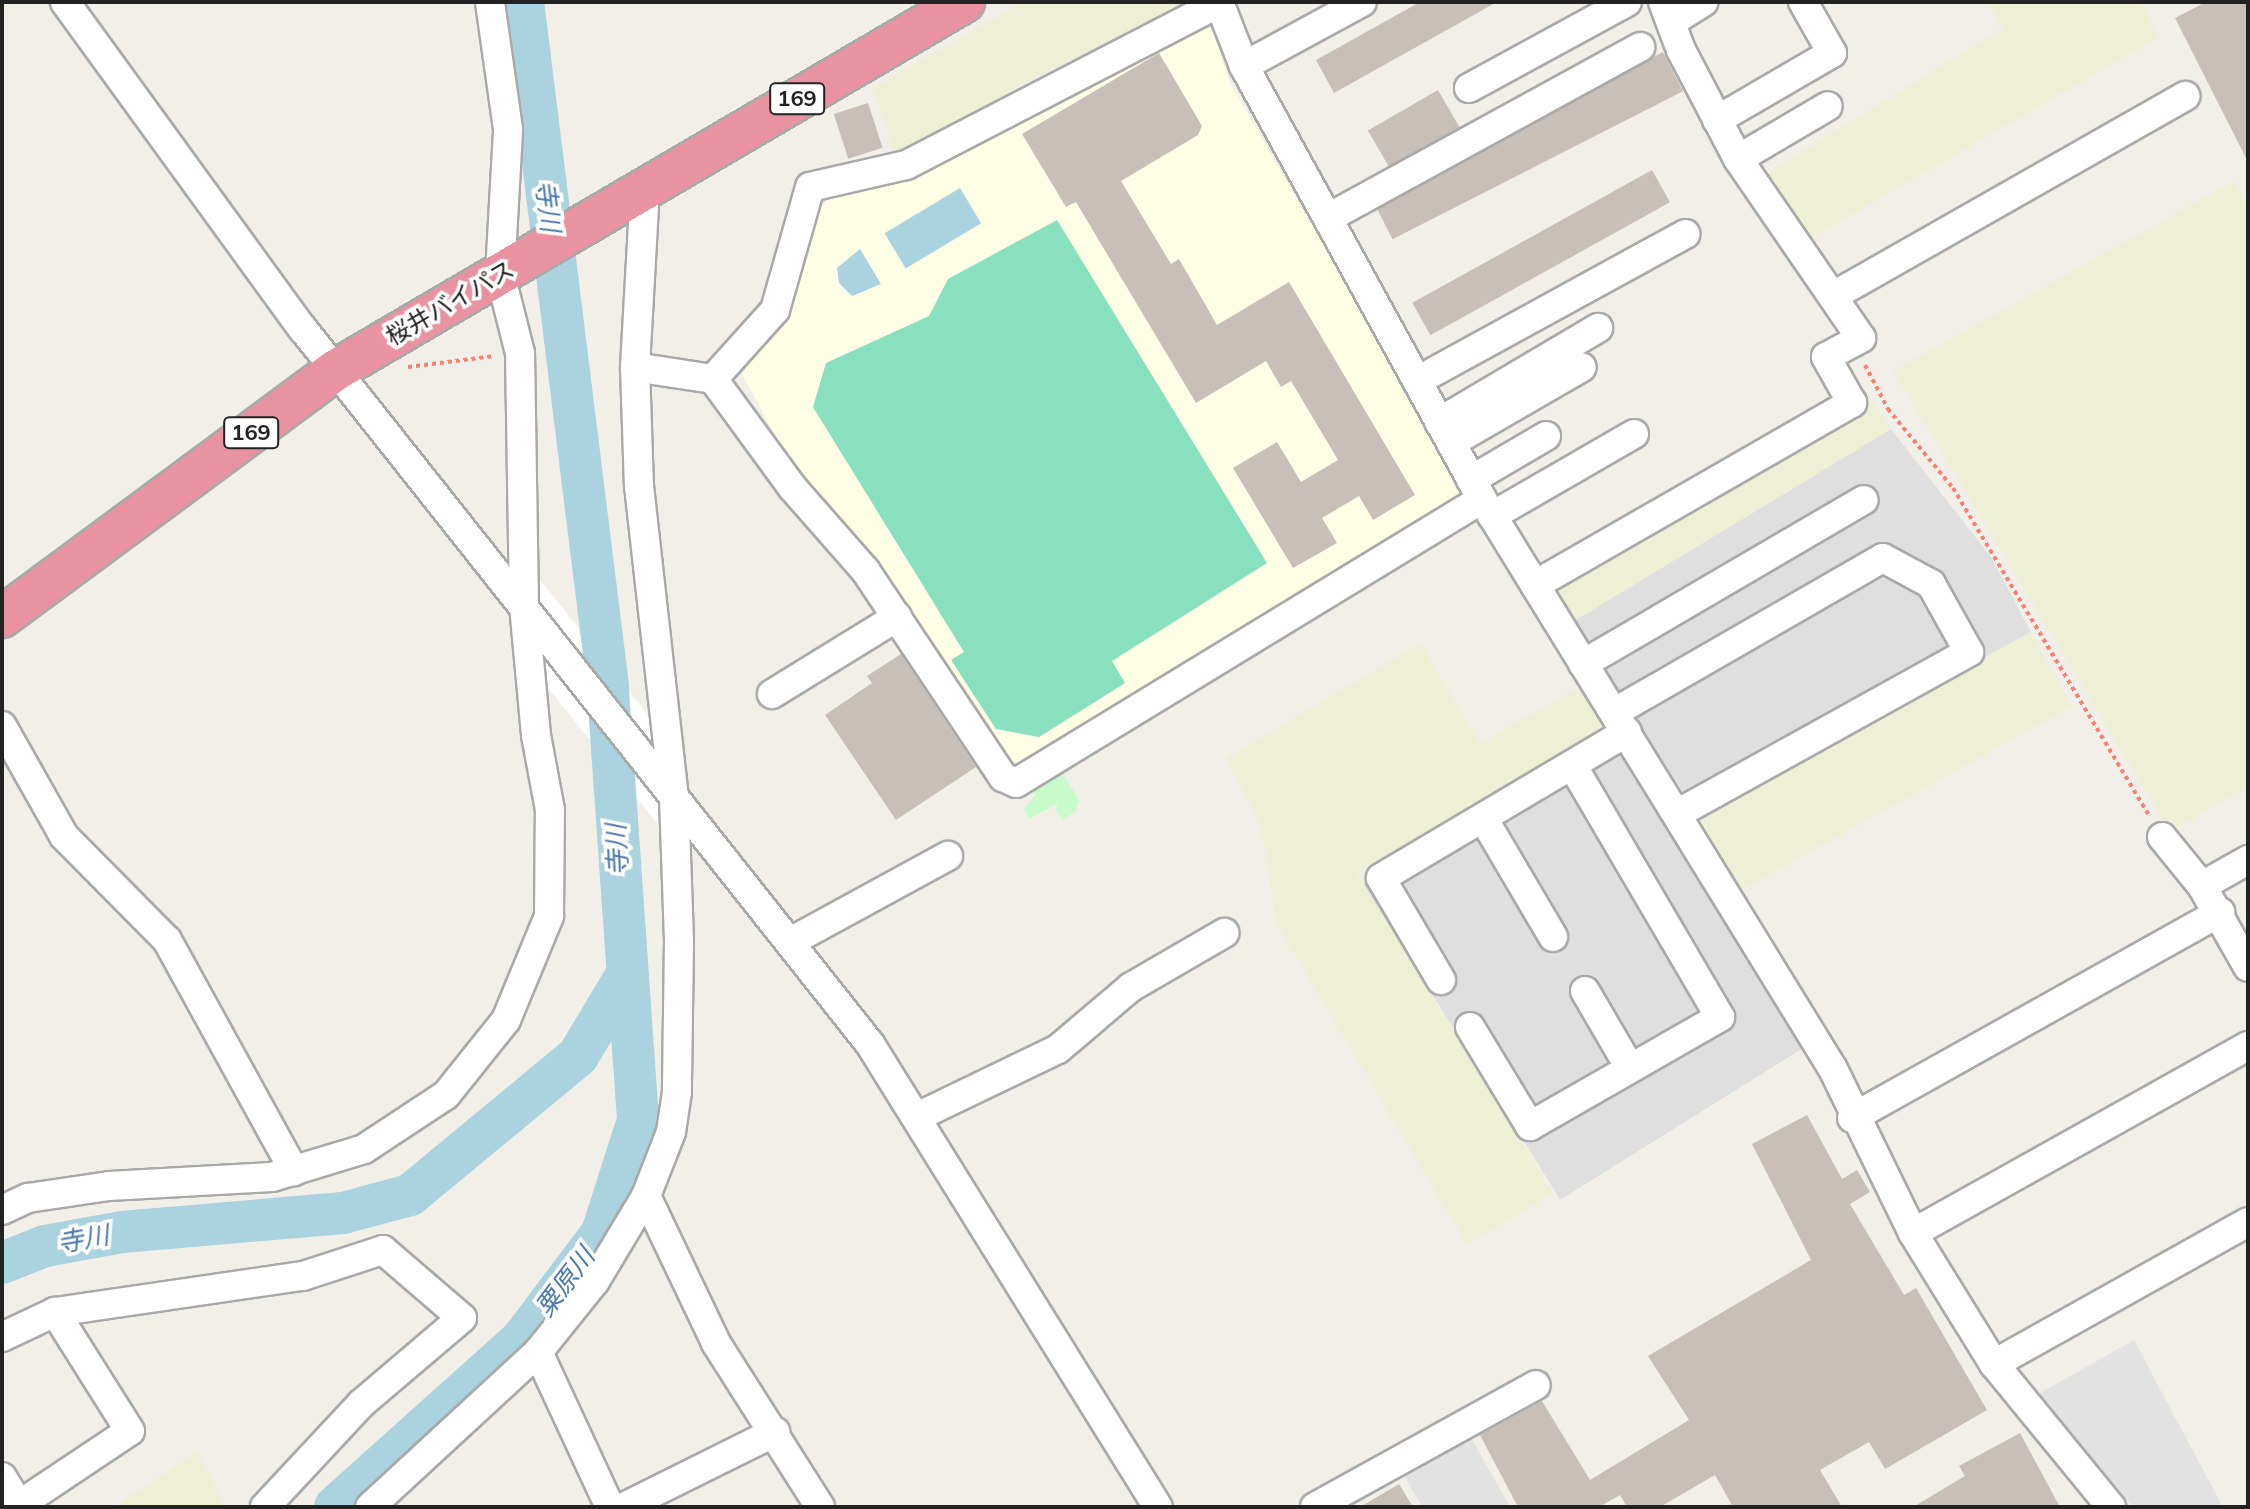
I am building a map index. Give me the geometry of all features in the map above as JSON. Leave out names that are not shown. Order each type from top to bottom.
[{"type":"highway","name":"桜井バイパス","points":[[2,617],[336,370],[964,2]]},
{"type":"street","points":[[65,2],[336,370],[790,942],[919,1116],[1158,1507]]},
{"type":"street","points":[[2,1210],[28,1198],[109,1186],[294,1171],[364,1149],[446,1095],[506,1020],[539,942],[549,916],[550,810],[528,612],[520,353],[506,270],[508,129],[490,2]]},
{"type":"street","points":[[713,379],[775,310],[810,187],[906,165],[1219,2],[1244,66],[1482,498],[1833,1069],[1852,1118],[1913,1233],[1994,1364],[2111,1507]]},
{"type":"street","points":[[1244,66],[1362,2]]},
{"type":"street","points":[[1469,88],[1627,2]]},
{"type":"street","points":[[1535,585],[1852,403],[1826,357],[1861,338],[1835,295],[1738,159],[1681,50],[1668,11],[1704,2]]},
{"type":"street","points":[[1717,120],[1832,53],[1803,2]]},
{"type":"street","points":[[1328,218],[1640,47]]},
{"type":"street","points":[[1835,295],[2185,96]]},
{"type":"street","points":[[1738,159],[1828,106]]},
{"type":"street","points":[[370,1507],[538,1352],[595,1281],[646,1196],[671,1132],[677,1092],[669,791],[639,486],[635,367],[638,192]]},
{"type":"street","points":[[1417,381],[1685,234]]},
{"type":"street","points":[[1445,432],[1598,328]]},
{"type":"street","points":[[635,367],[713,379],[897,617],[1003,777],[1016,783],[1482,498],[1634,434]]},
{"type":"street","points":[[1445,432],[1582,367]]},
{"type":"street","points":[[1482,498],[1546,436]]},
{"type":"street","points":[[1583,664],[1864,500]]},
{"type":"street","points":[[1441,980],[1381,878],[1572,765],[1621,722],[1883,558],[1931,584],[1969,652],[1677,814]]},
{"type":"street","points":[[772,694],[897,617]]},
{"type":"street","points":[[2,726],[64,836],[167,940],[294,1171]]},
{"type":"street","points":[[1470,1027],[1530,1126],[1720,1017],[1572,765]]},
{"type":"street","points":[[1483,818],[1553,937]]},
{"type":"street","points":[[2162,837],[2220,912],[2248,967]]},
{"type":"street","points":[[790,942],[948,856]]},
{"type":"street","points":[[2202,886],[2248,860]]},
{"type":"street","points":[[1852,1118],[2220,912]]},
{"type":"street","points":[[919,1116],[1058,1049],[1131,987],[1224,933]]},
{"type":"street","points":[[1585,991],[1630,1068]]},
{"type":"street","points":[[1913,1233],[2248,1046]]},
{"type":"street","points":[[646,1196],[716,1343],[820,1507]]},
{"type":"street","points":[[1994,1364],[2248,1222]]},
{"type":"street","points":[[2,1337],[55,1312],[303,1276],[383,1250],[462,1318],[361,1404],[265,1507]]},
{"type":"street","points":[[2,1477],[19,1505],[130,1431],[55,1312]]},
{"type":"street","points":[[538,1352],[610,1507]]},
{"type":"street","points":[[1315,1507],[1536,1385]]},
{"type":"street","points":[[624,1507],[775,1432]]},
{"type":"path","points":[[1853,342],[1888,409],[1953,488],[2162,837]]},
{"type":"path","points":[[404,367],[520,353]]},
{"type":"shaded area","points":[[1023,2],[1193,2],[1016,87],[994,105],[896,157],[873,88]]},
{"type":"shaded area","points":[[1987,2],[2140,2],[2159,37],[1802,243],[1761,177],[2003,28]]},
{"type":"shaded area","points":[[1199,24],[1212,30],[1230,83],[1467,495],[1023,765],[1006,759],[798,478],[742,374],[786,314],[818,209],[833,195]]},
{"type":"shaded area","points":[[2234,181],[2248,207],[2248,786],[2170,832],[1893,371]]},
{"type":"shaded area","points":[[1875,401],[1891,429],[1574,621],[1554,588]]},
{"type":"shaded area","points":[[1891,429],[1991,557],[2031,632],[1698,816],[1574,621]]},
{"type":"shaded area","points":[[2031,632],[2072,706],[1740,891],[1699,816]]},
{"type":"shaded area","points":[[1420,643],[1480,744],[1585,683],[1610,730],[1356,872],[1553,1193],[1467,1245],[1277,924],[1261,826],[1226,759]]},
{"type":"shaded area","points":[[1610,730],[1807,1045],[1560,1200],[1363,884]]},
{"type":"shaded area","points":[[2134,1340],[2223,1507],[2133,1507],[2031,1398]]},
{"type":"shaded area","points":[[1470,1436],[1510,1507],[1422,1507],[1405,1477]]},
{"type":"shaded area","points":[[197,1452],[226,1507],[113,1507]]},
{"type":"green space","points":[[1057,220],[1267,563],[1112,661],[1125,683],[1039,737],[996,729],[951,660],[964,652],[813,407],[826,363],[929,316],[948,279]]},
{"type":"green space","points":[[1060,769],[1079,800],[1076,811],[1063,820],[1055,810],[1058,803],[1029,819],[1024,810],[1035,795],[1028,784]]},
{"type":"water","points":[[960,188],[981,223],[906,268],[885,233]]},
{"type":"water","points":[[860,249],[881,284],[852,296],[839,283],[837,268]]},
{"type":"pier","points":[[529,566],[661,731],[668,837],[537,674]]},
{"type":"building","points":[[1420,2],[1497,2],[1334,93],[1316,60]]},
{"type":"building","points":[[2206,2],[2248,2],[2248,162],[2175,18]]},
{"type":"building","points":[[1663,52],[1683,91],[1393,239],[1373,200]]},
{"type":"building","points":[[1159,53],[1202,126],[1198,135],[1121,181],[1171,264],[1179,259],[1217,325],[1289,282],[1415,495],[1373,520],[1359,496],[1322,518],[1337,543],[1293,568],[1233,468],[1277,442],[1301,482],[1338,460],[1291,381],[1281,387],[1266,361],[1196,403],[1076,202],[1066,207],[1022,134]]},
{"type":"building","points":[[1438,90],[1460,127],[1389,168],[1368,130]]},
{"type":"building","points":[[868,103],[883,148],[848,159],[834,114]]},
{"type":"building","points":[[1652,170],[1670,202],[1430,335],[1412,303]]},
{"type":"building","points":[[901,654],[976,767],[896,820],[825,715],[872,683],[867,676]]},
{"type":"building","points":[[1807,1115],[1842,1179],[1857,1170],[1870,1192],[1850,1204],[1904,1295],[1916,1288],[1987,1410],[1885,1469],[1869,1442],[1820,1470],[1842,1507],[1733,1507],[1715,1475],[1660,1507],[1627,1507],[1620,1495],[1599,1507],[1518,1507],[1480,1435],[1542,1401],[1590,1480],[1689,1420],[1648,1356],[1811,1260],[1752,1144]]},
{"type":"building","points":[[2020,1433],[2060,1507],[1913,1507],[1965,1476],[1959,1466]]},
{"type":"building","points":[[1399,1484],[1413,1507],[1360,1507]]},
{"type":"waterway","name":"寺川","points":[[335,1507],[522,1339],[602,1233],[638,1120],[608,686],[523,2]]},
{"type":"waterway","name":"寺川","points":[[2,1263],[45,1246],[122,1232],[343,1213],[410,1195],[578,1056],[624,979]]},
{"type":"water label","name":"粟原川","points":[[565,1282]]}]
